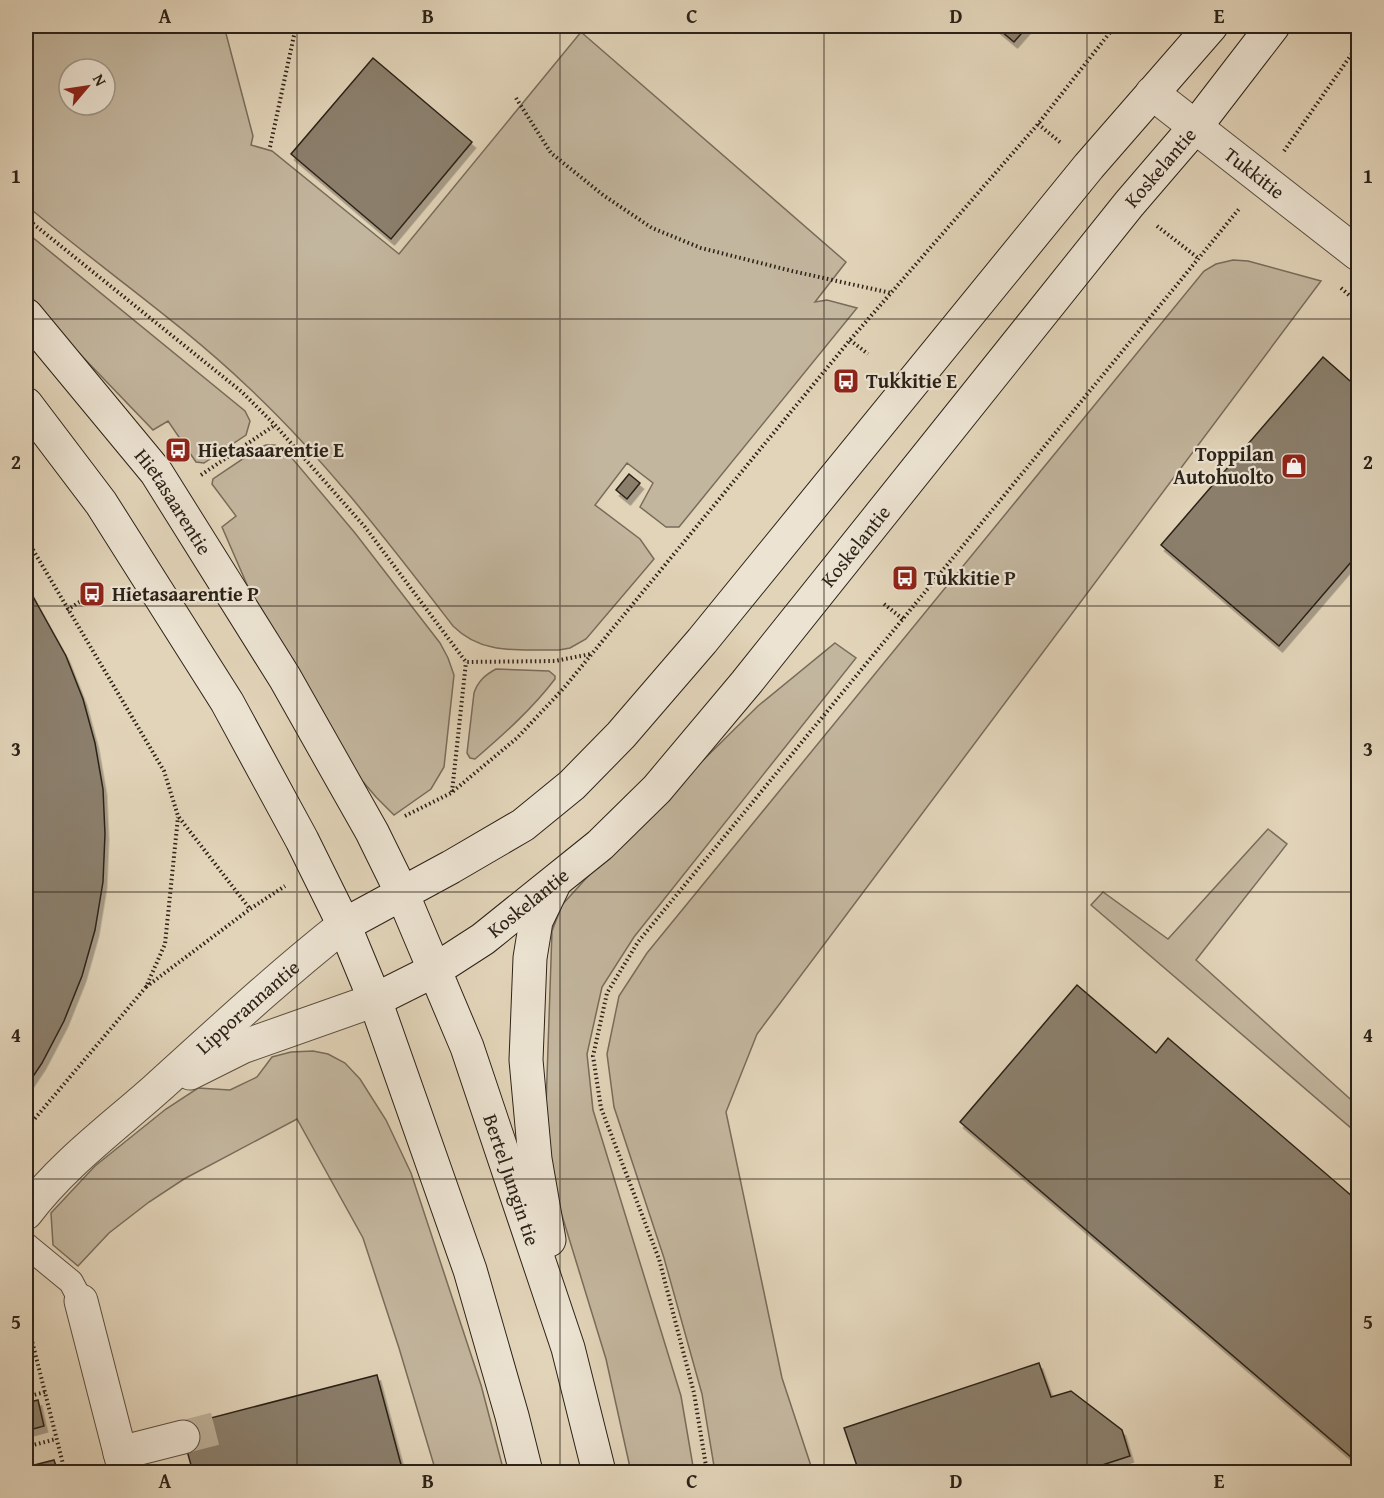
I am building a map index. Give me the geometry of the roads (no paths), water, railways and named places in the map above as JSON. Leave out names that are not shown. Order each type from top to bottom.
[{"type":"main road","points":[[344,925],[523,825],[572,785],[621,735],[702,641],[1089,166],[1210,26]]},
{"type":"main road","name":"Koskelantie","points":[[375,1000],[435,970],[483,939],[600,845],[657,789],[746,683],[1129,204],[1196,126],[1273,26]]},
{"type":"main road","name":"Tukkitie","points":[[1152,93],[1359,254]]},
{"type":"main road","name":"Hietasaarentie","points":[[26,315],[156,472],[285,678],[372,832],[402,893]]},
{"type":"main road","points":[[26,404],[101,502],[227,702],[344,925],[375,1000],[470,1270],[526,1473]]},
{"type":"main road","points":[[556,881],[536,921],[530,958],[526,1060],[535,1159],[568,1348]]},
{"type":"main road","name":"Bertel Jungin tie","points":[[402,893],[467,1047],[568,1348],[599,1473]]},
{"type":"main road","name":"Lipporannantie","points":[[26,1213],[40,1194],[285,971],[344,925]]},
{"type":"main road","name":"Lipporannantie","points":[[153,1091],[242,1047],[375,1000]]},
{"type":"main road","points":[[81,1301],[122,1463],[183,1437]]},
{"type":"lane","points":[[26,1245],[71,1282],[81,1301]]},
{"type":"tunnel","points":[[183,1437],[218,1428]]},
{"type":"place","name":"Tukkitie E","points":[[846,381]]},
{"type":"place","name":"Hietasaarentie E","points":[[178,450]]},
{"type":"place","name":"Toppilan Autohuolto","points":[[1294,466]]},
{"type":"place","name":"Tukkitie P","points":[[905,578]]},
{"type":"place","name":"Hietasaarentie P","points":[[92,594]]}]
